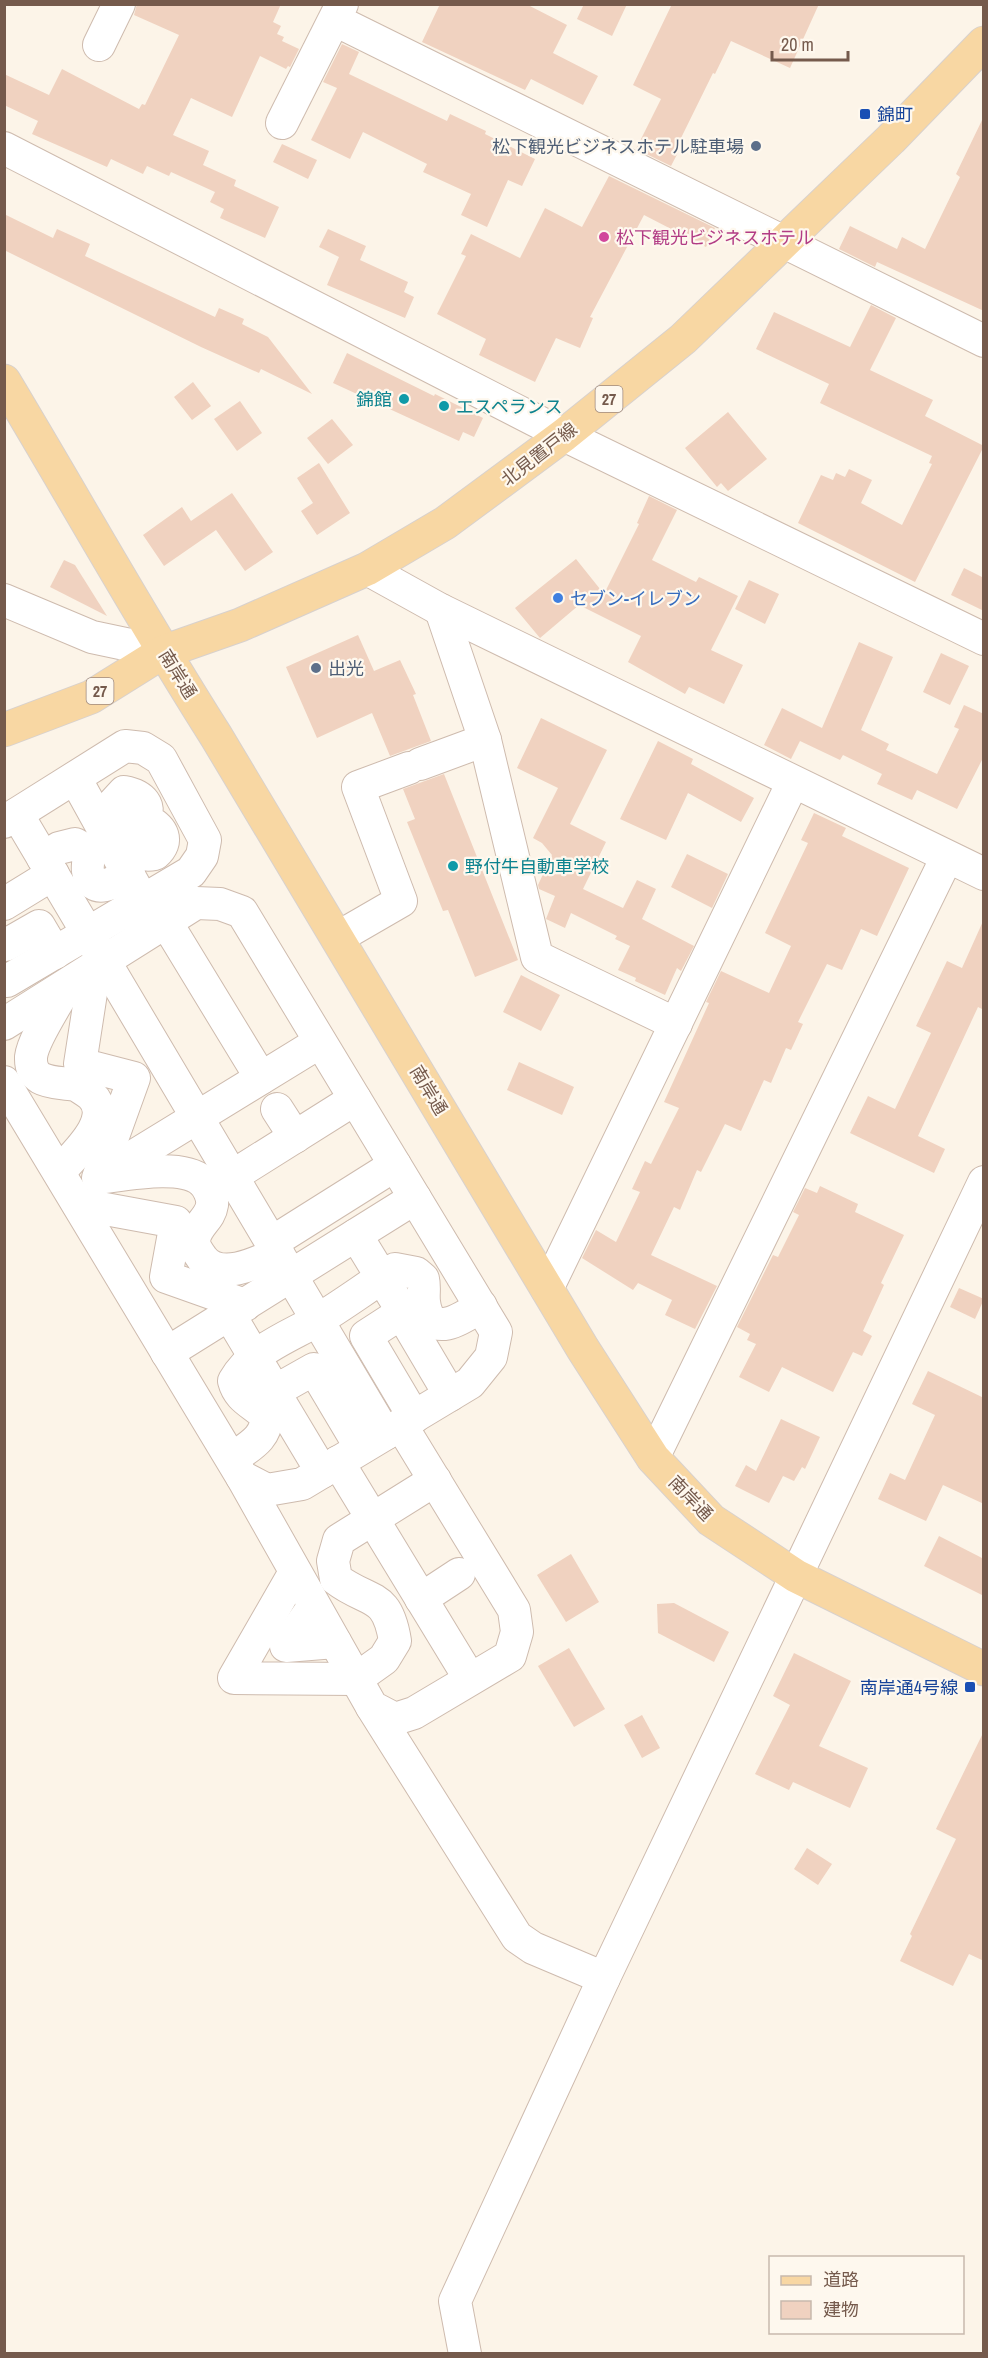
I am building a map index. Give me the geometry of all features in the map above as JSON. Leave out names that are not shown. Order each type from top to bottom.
[{"type":"main road","name":"北見置戸線","points":[[4,730],[91,696],[163,652],[240,625],[367,569],[445,523],[564,435],[683,339],[891,139],[984,43]]},
{"type":"main road","name":"南岸通","points":[[4,381],[140,608],[163,652],[216,736],[548,1289],[653,1458],[711,1520],[796,1576],[984,1669]]},
{"type":"street","points":[[99,45],[119,4]]},
{"type":"street","points":[[282,123],[339,12],[784,243],[984,341]]},
{"type":"street","points":[[4,148],[564,435],[984,639]]},
{"type":"street","points":[[367,569],[441,610],[984,874]]},
{"type":"street","points":[[4,600],[92,637],[163,652]]},
{"type":"street","points":[[441,610],[485,740],[537,957],[676,1024]]},
{"type":"street","points":[[338,938],[401,901],[358,787],[485,740]]},
{"type":"street","points":[[4,904],[48,866],[59,848],[75,844],[83,848],[88,856],[90,879],[95,885],[103,887],[110,885],[136,887],[191,872],[202,855],[206,840],[161,759],[143,748],[126,746],[11,818],[48,866],[88,934],[99,964],[196,1118],[317,1320],[370,1443]]},
{"type":"street","points":[[87,770],[119,795],[124,792],[139,795],[144,801],[146,810],[144,819],[151,827],[191,814]]},
{"type":"street","points":[[87,770],[136,887]]},
{"type":"street","points":[[548,1289],[793,782]]},
{"type":"street","points":[[653,1458],[947,857]]},
{"type":"street","points":[[4,981],[88,934],[136,887]]},
{"type":"street","points":[[4,1024],[196,903],[220,904],[242,912],[496,1332],[491,1357],[470,1383],[302,1484],[267,1490],[237,1468]]},
{"type":"street","points":[[166,922],[261,1078]]},
{"type":"street","points":[[4,943],[6,945],[39,926],[55,953]]},
{"type":"street","points":[[98,1178],[134,1078],[80,1064],[99,964]]},
{"type":"street","points":[[68,984],[36,1040],[31,1056],[32,1069],[42,1079],[50,1084],[76,1085],[95,1100],[99,1113],[97,1124],[86,1143],[70,1190]]},
{"type":"street","points":[[70,1190],[98,1178],[320,1042]]},
{"type":"street","points":[[4,1082],[237,1468],[372,1707],[517,1937],[533,1948],[604,1978]]},
{"type":"street","points":[[231,1177],[355,1099]]},
{"type":"street","points":[[277,1109],[295,1137]]},
{"type":"street","points":[[167,1353],[237,1309],[280,1257],[395,1165]]},
{"type":"street","points":[[98,1178],[176,1171],[190,1174],[203,1181],[210,1193],[212,1205],[208,1217],[198,1227],[194,1242],[207,1265],[223,1269],[249,1266],[356,1234],[415,1198]]},
{"type":"street","points":[[465,2354],[454,2301],[604,1978],[984,1182]]},
{"type":"street","points":[[70,1190],[176,1222],[166,1277],[237,1309],[254,1357],[275,1391],[314,1369],[370,1443]]},
{"type":"street","points":[[356,1234],[403,1312],[366,1336],[373,1519],[470,1679]]},
{"type":"street","points":[[237,1468],[264,1434],[267,1426],[267,1416],[257,1406],[245,1401],[237,1393],[234,1381],[254,1357],[317,1320],[395,1269],[416,1273],[423,1279],[425,1290],[423,1299],[427,1314],[435,1323],[447,1324],[481,1306]]},
{"type":"street","points":[[412,1345],[450,1395]]},
{"type":"street","points":[[296,1414],[370,1443],[435,1480],[514,1610],[517,1632],[510,1656],[414,1713],[395,1719],[372,1707]]},
{"type":"street","points":[[295,1572],[234,1677],[356,1679],[384,1659],[396,1641],[392,1620],[381,1604],[349,1589],[336,1579],[333,1561],[339,1540],[435,1480]]},
{"type":"street","points":[[421,1599],[459,1574]]},
{"type":"street","points":[[314,1606],[286,1646],[335,1642]]},
{"type":"building","points":[[137,4],[281,4],[273,22],[281,26],[277,34],[284,37],[282,41],[299,49],[290,67],[286,69],[260,56],[232,117],[191,98],[173,135],[209,151],[203,165],[236,180],[234,186],[279,207],[265,238],[220,218],[224,209],[210,202],[215,192],[171,172],[169,176],[147,166],[143,174],[111,159],[107,167],[32,134],[38,121],[4,105],[4,74],[49,95],[62,69],[139,109],[142,104],[145,105],[179,35],[134,15]]},
{"type":"building","points":[[440,4],[526,4],[567,25],[553,53],[598,76],[583,105],[531,79],[525,90],[422,42]]},
{"type":"building","points":[[584,4],[627,4],[612,36],[577,19]]},
{"type":"building","points":[[672,4],[819,4],[790,68],[731,41],[681,138],[685,139],[671,166],[636,149],[661,99],[633,85]]},
{"type":"building","points":[[342,44],[359,52],[349,74],[447,121],[450,114],[486,131],[485,134],[535,159],[522,186],[508,180],[487,227],[461,215],[471,194],[423,172],[427,164],[363,132],[350,159],[311,140],[337,88],[323,82]]},
{"type":"building","points":[[984,116],[984,311],[877,262],[875,267],[839,249],[850,226],[897,249],[902,237],[925,249],[960,177],[956,174]]},
{"type":"building","points":[[282,144],[317,160],[308,179],[273,162]]},
{"type":"building","points":[[609,176],[715,228],[706,247],[644,215],[590,317],[593,318],[580,348],[556,338],[535,382],[479,355],[486,339],[437,314],[466,256],[461,254],[471,234],[520,258],[545,208],[582,227]]},
{"type":"building","points":[[4,214],[53,238],[57,229],[90,244],[85,256],[215,317],[219,308],[244,319],[242,324],[268,337],[312,394],[261,369],[259,373],[201,347],[4,250]]},
{"type":"building","points":[[328,229],[366,246],[360,260],[408,282],[404,292],[414,297],[405,318],[327,285],[339,257],[319,247]]},
{"type":"building","points":[[871,305],[896,318],[870,370],[933,400],[925,416],[984,446],[915,582],[798,523],[821,475],[833,480],[836,473],[845,477],[849,469],[872,480],[861,503],[902,525],[932,464],[929,463],[932,456],[820,403],[829,384],[756,349],[774,312],[850,347]]},
{"type":"building","points":[[347,353],[483,418],[474,437],[463,432],[459,441],[333,383]]},
{"type":"building","points":[[193,382],[211,406],[192,420],[174,397]]},
{"type":"building","points":[[240,401],[262,433],[237,451],[214,419]]},
{"type":"building","points":[[728,412],[767,459],[728,491],[721,483],[717,487],[685,448]]},
{"type":"building","points":[[332,419],[353,445],[328,464],[307,438]]},
{"type":"building","points":[[319,463],[350,513],[317,535],[301,511],[313,503],[297,478]]},
{"type":"building","points":[[232,493],[273,552],[245,571],[216,530],[164,566],[143,535],[182,507],[191,521]]},
{"type":"building","points":[[649,496],[677,510],[652,560],[696,582],[699,577],[738,596],[711,650],[743,665],[724,704],[689,687],[685,694],[628,662],[641,636],[579,605],[540,638],[515,608],[576,559],[604,594],[639,524],[637,523]]},
{"type":"building","points":[[64,560],[75,565],[107,616],[50,587]]},
{"type":"building","points":[[964,568],[984,578],[984,611],[951,595]]},
{"type":"building","points":[[749,580],[779,594],[765,624],[735,609]]},
{"type":"building","points":[[358,635],[374,671],[400,660],[416,694],[413,695],[431,741],[390,756],[372,713],[317,738],[286,667]]},
{"type":"building","points":[[859,642],[893,657],[861,730],[889,744],[886,750],[937,774],[959,729],[954,727],[964,705],[984,714],[984,756],[957,809],[917,790],[912,800],[877,784],[882,774],[843,755],[840,760],[800,741],[791,759],[764,745],[782,708],[822,728]]},
{"type":"building","points":[[941,653],[969,666],[950,705],[923,692]]},
{"type":"building","points":[[541,718],[607,750],[570,824],[606,842],[583,889],[623,908],[637,880],[656,889],[642,919],[694,946],[681,971],[677,968],[665,995],[618,970],[630,946],[615,939],[617,936],[571,913],[565,928],[546,919],[555,896],[539,889],[538,885],[552,855],[542,843],[533,838],[558,788],[517,768]]},
{"type":"building","points":[[658,741],[693,759],[691,764],[754,798],[741,822],[688,793],[666,840],[620,819]]},
{"type":"building","name":"野付牛自動車学校","points":[[444,774],[518,960],[475,977],[448,910],[443,911],[407,822],[415,819],[403,789]]},
{"type":"building","points":[[814,813],[846,828],[842,836],[909,868],[877,936],[861,929],[842,970],[827,964],[798,1022],[803,1024],[791,1050],[786,1048],[771,1083],[764,1080],[741,1131],[725,1124],[701,1172],[697,1170],[680,1210],[674,1207],[651,1255],[717,1286],[695,1329],[665,1315],[672,1300],[638,1283],[633,1290],[582,1258],[596,1230],[616,1242],[640,1192],[632,1189],[645,1161],[651,1164],[679,1108],[664,1102],[721,971],[769,993],[791,946],[765,933],[808,843],[801,840]]},
{"type":"building","points":[[687,854],[728,874],[712,908],[671,887]]},
{"type":"building","points":[[984,919],[984,1010],[978,1007],[918,1136],[945,1149],[934,1173],[850,1133],[868,1096],[895,1109],[931,1033],[916,1026],[947,961],[962,968]]},
{"type":"building","points":[[521,975],[560,995],[541,1031],[503,1012]]},
{"type":"building","points":[[519,1062],[574,1087],[562,1115],[507,1090]]},
{"type":"building","points":[[820,1186],[858,1204],[855,1212],[904,1235],[881,1283],[884,1285],[863,1331],[872,1336],[862,1356],[853,1352],[833,1392],[782,1367],[769,1392],[739,1377],[756,1344],[747,1340],[750,1334],[737,1327],[773,1255],[778,1257],[799,1215],[793,1212],[805,1188],[817,1193]]},
{"type":"building","points":[[959,1288],[984,1299],[975,1319],[950,1307]]},
{"type":"building","points":[[928,1371],[984,1398],[984,1504],[943,1485],[926,1521],[878,1499],[890,1473],[905,1480],[935,1415],[912,1404]]},
{"type":"building","points":[[781,1419],[820,1437],[805,1469],[802,1467],[794,1481],[783,1476],[769,1503],[735,1486],[746,1465],[756,1471]]},
{"type":"building","points":[[939,1536],[984,1559],[984,1596],[924,1566]]},
{"type":"building","points":[[571,1554],[599,1602],[566,1622],[537,1575]]},
{"type":"building","points":[[674,1603],[729,1632],[714,1662],[658,1633],[657,1604]]},
{"type":"building","points":[[569,1648],[605,1709],[574,1727],[538,1666]]},
{"type":"building","points":[[794,1653],[851,1681],[819,1746],[868,1768],[850,1808],[793,1782],[789,1790],[755,1774],[790,1705],[773,1696]]},
{"type":"building","points":[[642,1715],[660,1748],[642,1758],[624,1725]]},
{"type":"building","points":[[984,1731],[984,1961],[969,1954],[953,1986],[900,1961],[912,1936],[910,1934],[956,1839],[936,1829]]},
{"type":"building","points":[[807,1848],[832,1864],[818,1885],[794,1869]]},
{"type":"place","name":"錦町","points":[[865,114]]},
{"type":"place","name":"松下観光ビジネスホテル駐車場","points":[[756,146]]},
{"type":"place","name":"松下観光ビジネスホテル","points":[[604,237]]},
{"type":"place","name":"錦館","points":[[404,399]]},
{"type":"place","name":"エスペランス","points":[[444,406]]},
{"type":"place","name":"セブン-イレブン","points":[[558,598]]},
{"type":"place","name":"出光","points":[[316,668]]},
{"type":"place","name":"野付牛自動車学校","points":[[453,866]]},
{"type":"place","name":"南岸通4号線","points":[[970,1687]]}]
